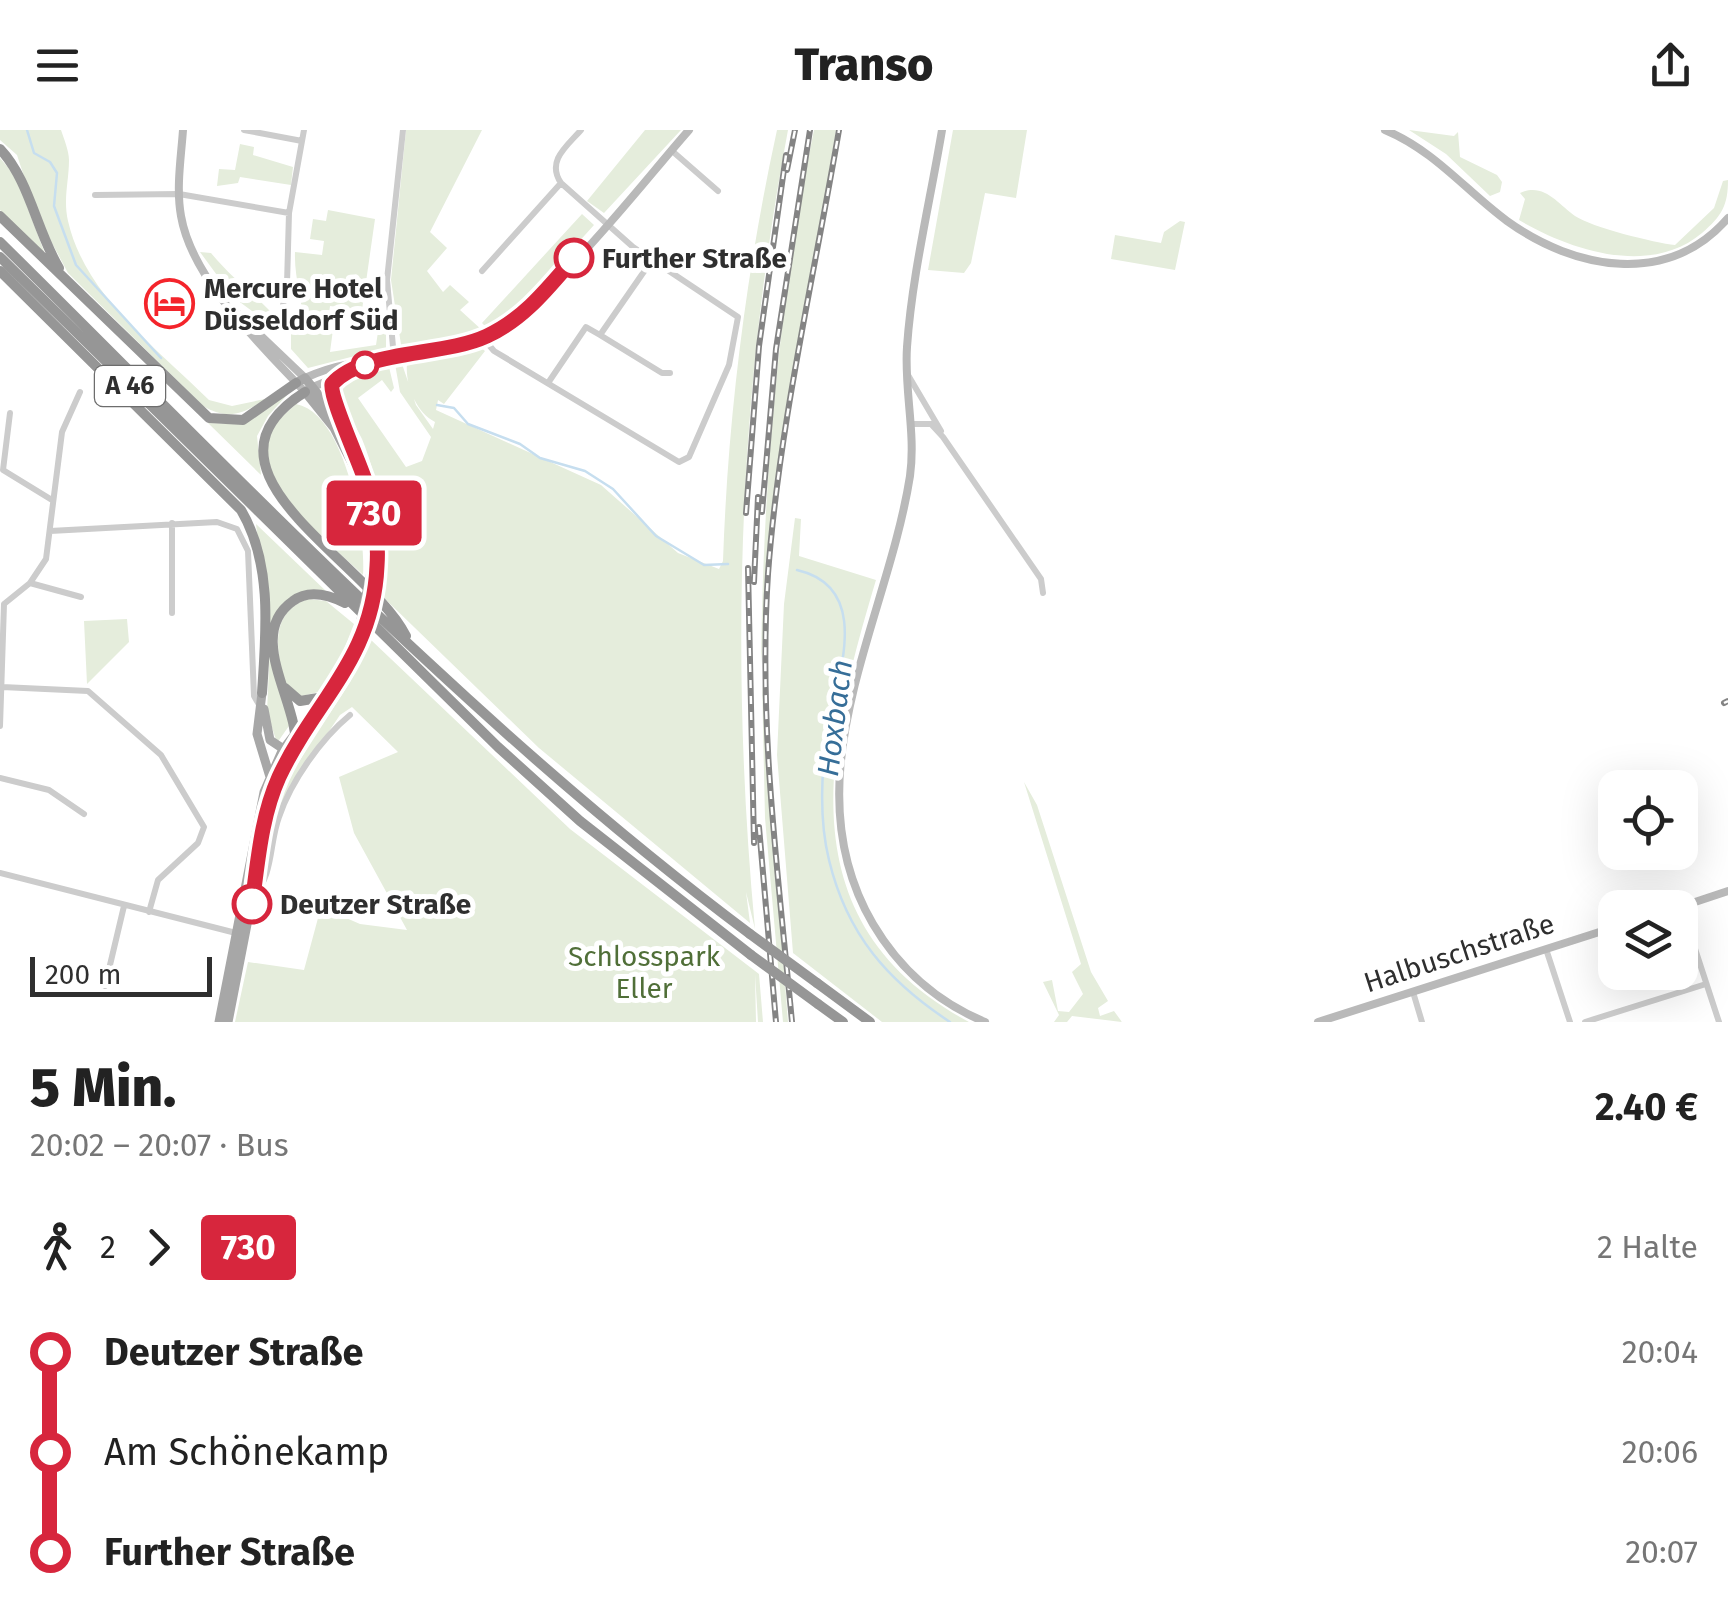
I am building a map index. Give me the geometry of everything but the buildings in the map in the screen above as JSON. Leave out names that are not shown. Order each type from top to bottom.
[{"type":"highway","points":[[0,149],[18,173],[47,249],[77,293]]},
{"type":"highway","points":[[0,216],[209,418],[243,420],[307,382]]},
{"type":"highway","name":"A 46","points":[[0,242],[410,645],[586,808],[870,1022]]},
{"type":"highway","name":"A 46","points":[[0,257],[356,609],[580,821],[843,1022]]},
{"type":"highway","points":[[0,271],[233,500],[252,530],[262,573],[258,694]]},
{"type":"highway","points":[[307,382],[265,428],[260,450],[265,473],[280,498],[400,623],[410,645]]},
{"type":"highway","points":[[233,500],[261,514]]},
{"type":"highway","points":[[289,750],[296,730],[278,674],[274,632],[290,603],[320,594],[356,609]]},
{"type":"highway","points":[[278,674],[297,700],[324,697]]},
{"type":"main road","points":[[183,130],[179,194],[194,256],[235,311],[307,382],[352,443]]},
{"type":"main road","points":[[307,382],[348,361],[442,352],[483,338],[532,304],[689,130]]},
{"type":"main road","points":[[942,130],[907,342],[911,470],[902,518],[861,658],[844,740],[841,836],[857,894],[898,959],[939,998],[985,1022]]},
{"type":"main road","points":[[1385,130],[1436,158],[1517,228],[1558,249],[1590,259],[1644,264],[1675,259],[1699,246],[1728,218]]},
{"type":"main road","points":[[307,382],[380,359]]},
{"type":"main road","points":[[228,1022],[270,777],[344,678],[360,636],[374,575],[373,510],[352,443],[331,394],[332,384],[342,373]]},
{"type":"main road","points":[[307,382],[354,466],[370,529],[374,575]]},
{"type":"main road","points":[[296,730],[324,697],[360,636]]},
{"type":"main road","points":[[258,694],[270,740],[289,750]]},
{"type":"main road","points":[[262,710],[258,746],[270,777]]},
{"type":"main road","points":[[219,1022],[252,898],[268,807],[289,750]]},
{"type":"main road","points":[[1698,901],[1728,891]]},
{"type":"main road","name":"Halbuschstraße","points":[[1318,1022],[1598,932]]},
{"type":"street","points":[[244,130],[302,141]]},
{"type":"street","points":[[280,322],[289,212],[304,130]]},
{"type":"street","points":[[394,358],[387,280],[403,130]]},
{"type":"street","points":[[483,338],[494,351],[685,463],[729,365],[738,317],[652,260],[561,183],[556,176],[556,160],[581,130]]},
{"type":"street","points":[[672,150],[718,191]]},
{"type":"street","points":[[482,271],[561,183]]},
{"type":"street","points":[[95,195],[179,194],[289,212]]},
{"type":"street","points":[[600,335],[652,260]]},
{"type":"street","points":[[548,383],[586,326],[662,374],[670,372]]},
{"type":"street","points":[[908,375],[943,437],[1041,579],[1043,593]]},
{"type":"street","points":[[0,726],[2,604],[30,583],[46,559],[62,432],[80,392]]},
{"type":"street","points":[[10,414],[3,470],[52,500]]},
{"type":"street","points":[[912,424],[931,424],[943,437]]},
{"type":"street","points":[[50,531],[172,523],[233,526],[245,538],[248,551],[258,694]]},
{"type":"street","points":[[172,523],[176,604],[172,613]]},
{"type":"street","points":[[30,583],[81,597]]},
{"type":"street","points":[[2,687],[88,691],[166,761],[204,827],[198,843],[158,880],[149,912]]},
{"type":"street","points":[[256,875],[280,812],[323,744],[350,715]]},
{"type":"street","points":[[0,778],[49,790],[84,814]]},
{"type":"street","points":[[0,873],[242,934]]},
{"type":"street","points":[[104,986],[124,906]]},
{"type":"street","points":[[1546,949],[1570,1022]]},
{"type":"street","points":[[1698,961],[1719,1022],[1728,1018]]},
{"type":"street","points":[[1585,1022],[1706,984]]},
{"type":"street","points":[[1412,992],[1422,1022]]},
{"type":"green space","points":[[0,130],[61,130],[69,156],[68,221],[77,248],[107,297],[146,341],[209,400],[232,406],[265,399],[235,414],[203,406],[68,273],[36,213],[17,155],[0,140]]},
{"type":"green space","points":[[406,130],[482,130],[430,232],[447,248],[427,271],[443,292],[450,285],[469,302],[460,310],[483,331],[441,346],[402,351],[391,280]]},
{"type":"green space","points":[[645,130],[681,130],[604,213],[587,201]]},
{"type":"green space","points":[[777,130],[788,130],[758,329],[743,528],[743,728],[755,929],[746,892],[750,923],[539,748],[382,596],[384,556],[378,496],[362,439],[338,389],[361,373],[389,367],[394,388],[391,392],[382,380],[358,398],[406,467],[422,461],[431,437],[400,392],[395,364],[402,364],[409,384],[407,363],[479,346],[485,351],[444,404],[438,400],[436,410],[601,485],[678,553],[719,569],[723,561],[734,398],[748,291]],"holes":[[[414,398],[422,412],[435,422],[433,429],[416,405]]]},
{"type":"green space","points":[[814,130],[836,130],[773,509],[761,664],[775,396],[791,262]]},
{"type":"green space","points":[[953,130],[1027,130],[1016,198],[985,193],[971,263],[964,273],[928,270]]},
{"type":"green space","points":[[1409,130],[1454,136],[1458,132],[1460,157],[1497,175],[1502,182],[1500,192],[1490,196],[1446,154]]},
{"type":"green space","points":[[240,144],[254,147],[253,155],[293,167],[291,185],[240,177],[238,183],[217,186],[219,169],[235,170]]},
{"type":"green space","points":[[0,158],[16,177],[45,254],[0,210]]},
{"type":"green space","points":[[1728,180],[1725,203],[1714,221],[1681,246],[1659,254],[1635,256],[1586,249],[1519,220],[1525,199],[1520,193],[1536,190],[1595,225],[1675,245],[1714,208],[1723,181]]},
{"type":"green space","points":[[328,210],[375,219],[362,310],[330,306],[328,321],[334,322],[330,352],[376,345],[378,332],[386,333],[386,348],[308,368],[291,349],[291,325],[303,326],[295,252],[322,255],[324,241],[310,239],[313,219],[326,221]]},
{"type":"green space","points":[[582,214],[594,225],[531,295],[489,330],[482,323]]},
{"type":"green space","points":[[1180,221],[1185,222],[1175,270],[1111,259],[1115,235],[1161,243],[1164,232]]},
{"type":"green space","points":[[200,252],[211,253],[270,311],[267,322],[233,297]]},
{"type":"green space","points":[[288,394],[268,416],[257,436],[261,475],[208,423],[242,424]]},
{"type":"green space","points":[[296,404],[313,412],[328,428],[340,451],[356,504],[363,575],[297,512],[272,473],[267,453],[270,432]]},
{"type":"green space","points":[[795,518],[801,519],[799,556],[876,580],[843,706],[835,767],[834,826],[845,883],[869,935],[910,981],[969,1022],[882,1022],[793,953],[777,755],[784,604]]},
{"type":"green space","points":[[256,524],[328,593],[300,594],[271,632],[291,723],[277,743],[267,712],[270,644]]},
{"type":"green space","points":[[308,599],[326,601],[354,624],[341,657],[319,692],[301,696],[284,682],[278,645],[287,613]]},
{"type":"green space","points":[[127,619],[129,642],[87,684],[84,621]]},
{"type":"green space","name":"Schlosspark Eller","points":[[370,639],[570,829],[759,974],[763,1022],[758,1022],[755,974],[756,1022],[235,1022],[248,962],[304,970],[321,907],[360,924],[407,930],[354,833],[339,777],[398,752],[352,707],[340,715],[285,796],[262,873],[284,785],[350,682]]},
{"type":"green space","points":[[762,682],[788,1022],[783,1022],[765,818]]},
{"type":"green space","points":[[1024,782],[1037,805],[1091,972],[1108,1001],[1098,1008],[1100,1016],[1114,1011],[1122,1022],[1072,1016],[1067,1022],[1054,1022],[1059,1015],[1043,982],[1052,980],[1058,1011],[1069,1012],[1083,994],[1072,972],[1081,964]]},
{"type":"waterway","name":"Hoxbach","points":[[27,130],[34,153],[50,162],[57,173],[54,206],[76,265],[161,358]]},
{"type":"waterway","name":"Hoxbach","points":[[437,405],[454,408],[468,424],[520,444],[540,458],[585,471],[613,489],[656,536],[704,565],[728,564]]},
{"type":"waterway","name":"Hoxbach","points":[[797,570],[821,580],[836,595],[843,615],[845,638],[826,745],[822,795],[826,845],[837,887],[873,954],[907,990],[950,1022]]},
{"type":"railway","points":[[787,170],[795,130]]},
{"type":"railway","points":[[762,512],[776,349],[810,130]]},
{"type":"railway","points":[[792,1022],[768,742],[768,574],[789,407],[839,130]]},
{"type":"railway","points":[[746,513],[759,346],[786,155]]},
{"type":"railway","points":[[754,582],[758,497]]},
{"type":"railway","points":[[748,568],[754,843]]},
{"type":"railway","points":[[1724,703],[1728,701]]},
{"type":"railway","points":[[759,827],[776,1022]]},
{"type":"bus line","name":"730","points":[[252,904],[260,843],[272,796],[287,762],[350,668],[372,609],[378,562],[373,510],[346,421],[333,400],[332,384],[342,373],[380,359],[442,352],[487,336],[525,311],[574,258]]},
{"type":"place","name":"Further Straße","points":[[574,258]]},
{"type":"place","name":"Mercure Hotel Düsseldorf Süd","points":[[169,304]]},
{"type":"place","name":"Deutzer Straße","points":[[252,904]]}]
